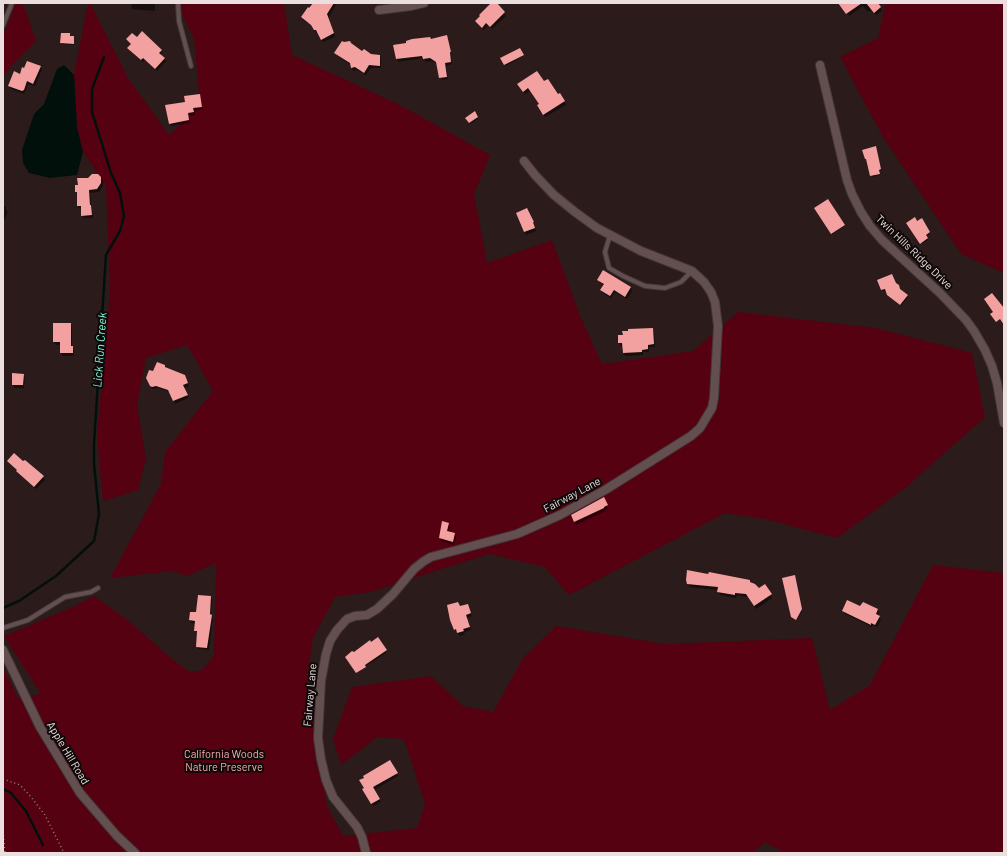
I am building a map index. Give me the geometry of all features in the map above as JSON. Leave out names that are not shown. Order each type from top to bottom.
[{"type":"street","points":[[379,7],[411,6],[424,3]]},
{"type":"street","name":"Twin Hills Ridge Drive","points":[[820,65],[847,180],[861,212],[882,240],[940,293],[966,320],[974,331],[992,366],[997,383],[1004,423]]},
{"type":"street","name":"Fairway Lane","points":[[366,853],[362,837],[357,827],[333,797],[326,780],[318,738],[321,681],[326,654],[330,642],[337,630],[347,619],[355,616],[367,615],[386,602],[414,569],[431,557],[516,534],[560,515],[605,490],[691,436],[707,419],[712,408],[714,398],[718,318],[715,302],[711,292],[704,282],[692,271],[641,251],[610,235],[576,212],[554,194],[534,175],[524,161]]},
{"type":"street","name":"Apple Hill Road","points":[[3,650],[40,727],[80,793],[117,836],[135,853]]},
{"type":"lane","points":[[3,25],[12,3]]},
{"type":"lane","points":[[178,3],[179,21],[191,66]]},
{"type":"lane","points":[[610,235],[604,252],[609,268],[622,276],[645,286],[665,288],[681,282],[692,271]]},
{"type":"lane","points":[[3,628],[28,620],[65,597],[91,592],[98,588]]},
{"type":"path","points":[[3,779],[20,784],[32,797],[45,815],[64,853]]},
{"type":"path","points":[[3,831],[5,853]]},
{"type":"green space","points":[[21,3],[26,11],[36,41],[10,67],[3,77],[3,35],[12,14],[14,5]]},
{"type":"green space","name":"California Woods Nature Preserve","points":[[88,3],[90,3],[128,78],[169,135],[200,104],[194,39],[177,3],[284,3],[292,55],[400,105],[490,155],[474,194],[487,263],[552,240],[581,318],[602,364],[693,351],[738,312],[876,328],[972,353],[985,417],[905,488],[837,538],[765,519],[725,513],[569,595],[545,567],[489,554],[370,592],[335,597],[313,638],[307,677],[327,806],[343,836],[417,828],[425,804],[404,739],[377,737],[341,765],[333,739],[352,687],[431,676],[463,706],[493,712],[523,658],[556,626],[664,644],[812,638],[830,710],[870,685],[933,565],[1004,573],[1004,853],[784,853],[765,842],[753,853],[3,853],[3,668],[18,698],[41,694],[4,636],[73,607],[94,596],[129,621],[173,660],[190,672],[202,670],[214,656],[216,563],[187,576],[173,571],[110,578],[161,484],[165,452],[213,391],[187,345],[146,358],[137,405],[146,459],[138,490],[103,501],[97,434],[110,293],[106,186],[83,152],[77,127],[74,75]]},
{"type":"green space","points":[[884,3],[1004,3],[1004,273],[961,254],[883,137],[840,57],[878,38],[885,5]]},
{"type":"shaded area","points":[[64,65],[74,75],[77,127],[83,152],[77,175],[50,178],[29,173],[23,163],[22,150],[34,114],[44,104],[57,69]]},
{"type":"building","points":[[313,3],[334,3],[327,14],[334,33],[321,40],[316,30],[314,30],[311,25],[301,17]]},
{"type":"building","points":[[491,3],[497,3],[505,12],[490,27],[486,23],[482,28],[475,21]]},
{"type":"building","points":[[838,3],[862,3],[846,14]]},
{"type":"building","points":[[866,3],[878,3],[881,7],[874,13]]},
{"type":"building","points":[[142,31],[162,50],[159,53],[165,58],[155,69],[143,58],[141,60],[127,48],[131,44],[126,39],[132,33],[137,37]]},
{"type":"building","points":[[61,33],[70,33],[70,36],[74,36],[74,44],[60,43]]},
{"type":"building","points":[[447,35],[451,52],[451,62],[445,63],[447,77],[439,78],[436,62],[430,58],[423,59],[422,56],[396,59],[393,45],[406,43],[406,41],[412,39],[430,37],[431,39]]},
{"type":"building","points":[[342,41],[350,41],[362,51],[364,49],[371,54],[380,55],[380,66],[369,65],[364,73],[355,67],[351,68],[350,63],[334,53]]},
{"type":"building","points":[[520,48],[524,55],[504,65],[500,58]]},
{"type":"building","points":[[27,61],[41,66],[33,84],[27,81],[24,90],[22,91],[8,86],[14,71],[20,74],[22,67],[24,68]]},
{"type":"building","points":[[537,71],[544,81],[548,79],[558,94],[560,93],[565,101],[543,115],[537,105],[539,104],[528,88],[523,92],[517,84]]},
{"type":"building","points":[[200,94],[202,107],[193,108],[194,112],[188,113],[189,120],[169,124],[165,105],[185,102],[184,96]]},
{"type":"building","points":[[475,111],[478,117],[469,123],[465,118]]},
{"type":"building","points":[[876,146],[881,169],[879,170],[880,174],[870,176],[862,150]]},
{"type":"building","points":[[92,174],[98,174],[101,177],[101,183],[97,189],[89,190],[92,215],[81,216],[81,206],[77,206],[77,192],[75,192],[75,185],[78,185],[77,178],[88,178]]},
{"type":"building","points":[[828,199],[845,225],[831,234],[814,208]]},
{"type":"building","points":[[527,208],[534,222],[535,228],[524,232],[516,213]]},
{"type":"building","points":[[915,217],[917,221],[922,218],[930,232],[926,235],[928,238],[920,244],[906,223]]},
{"type":"building","points":[[603,270],[631,287],[625,297],[614,290],[610,296],[600,290],[604,284],[597,280]]},
{"type":"building","points":[[892,274],[900,289],[908,295],[900,305],[887,295],[885,289],[881,290],[877,280]]},
{"type":"building","points":[[992,293],[1004,308],[1004,325],[1000,319],[996,322],[990,314],[993,312],[984,299]]},
{"type":"building","points":[[53,323],[71,323],[71,346],[73,346],[73,353],[60,353],[60,342],[53,342]]},
{"type":"building","points":[[653,328],[654,344],[648,345],[648,349],[642,350],[642,352],[623,353],[622,343],[618,343],[618,335],[623,335],[622,331],[628,331],[628,329]]},
{"type":"building","points":[[157,362],[185,375],[188,383],[183,385],[188,395],[173,401],[168,390],[156,386],[150,386],[146,378],[149,370],[153,371]]},
{"type":"building","points":[[12,373],[24,374],[23,385],[12,385]]},
{"type":"building","points":[[14,453],[44,476],[34,487],[7,461]]},
{"type":"building","points":[[604,497],[608,505],[574,522],[571,515]]},
{"type":"building","points":[[442,521],[449,523],[447,531],[455,533],[453,542],[439,538]]},
{"type":"building","points":[[687,570],[708,574],[709,572],[750,580],[750,582],[759,588],[765,584],[772,594],[754,606],[746,594],[735,593],[735,595],[717,592],[718,587],[687,584]]},
{"type":"building","points":[[795,575],[802,609],[796,620],[791,617],[782,578]]},
{"type":"building","points":[[198,595],[211,596],[210,614],[212,615],[207,648],[196,647],[197,631],[194,631],[195,621],[189,620],[190,612],[196,612]]},
{"type":"building","points":[[847,600],[860,606],[863,602],[878,609],[876,614],[880,616],[875,625],[871,623],[871,625],[842,611]]},
{"type":"building","points":[[458,602],[460,606],[468,604],[471,613],[466,615],[470,627],[457,633],[456,629],[454,630],[450,620],[447,605]]},
{"type":"building","points":[[378,637],[387,650],[356,673],[345,657],[370,640],[371,642]]},
{"type":"building","points":[[390,760],[398,773],[373,787],[380,799],[371,804],[362,789],[364,788],[359,780]]},
{"type":"waterway","name":"Lick Run Creek","points":[[3,608],[19,601],[56,576],[94,541],[99,514],[94,464],[94,444],[106,255],[120,231],[124,216],[120,193],[111,173],[92,112],[92,89],[104,57]]},
{"type":"waterway","points":[[3,789],[11,793],[26,811],[43,845]]}]
